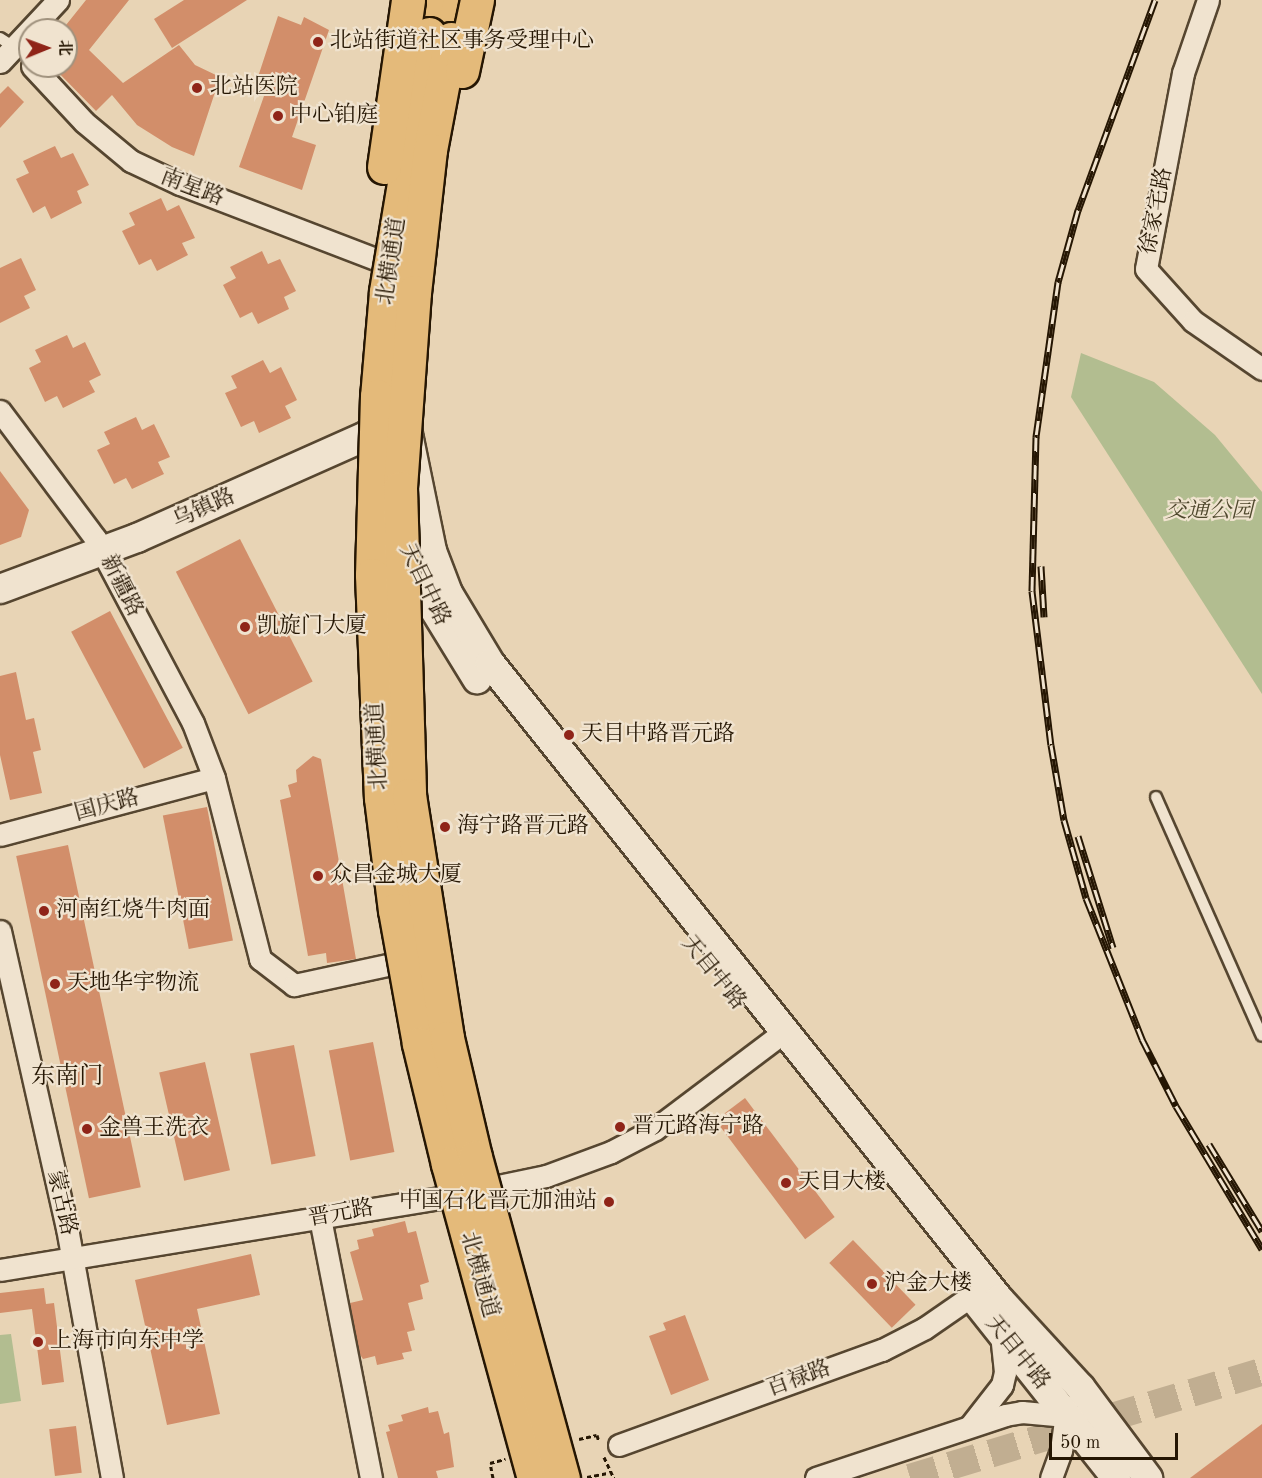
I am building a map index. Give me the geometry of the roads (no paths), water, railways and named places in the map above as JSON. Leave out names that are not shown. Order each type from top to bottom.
[{"type":"highway","points":[[394,282],[384,158],[408,0]]},
{"type":"highway","name":"北横通道","points":[[436,0],[394,282],[372,487],[381,798],[395,910],[419,1044],[448,1164],[534,1478]]},
{"type":"highway","name":"北横通道","points":[[460,0],[430,150],[394,282],[404,702],[410,806],[447,1038],[475,1157],[563,1478]]},
{"type":"highway","points":[[394,282],[477,0]]},
{"type":"main road","name":"乌镇路","points":[[0,589],[103,551],[366,436],[406,424]]},
{"type":"main road","name":"天目中路","points":[[406,424],[432,551],[448,593],[473,638],[507,687],[778,1037],[971,1296],[1116,1478]]},
{"type":"main road","name":"天目中路","points":[[366,436],[407,558],[455,647],[525,741],[1006,1308],[1071,1376],[1148,1478]]},
{"type":"street","points":[[5,49],[58,0]]},
{"type":"street","name":"徐家宅路","points":[[1208,0],[1183,73],[1146,269],[1193,321],[1262,369]]},
{"type":"street","name":"南星路","points":[[5,49],[18,57]]},
{"type":"street","name":"南星路","points":[[43,78],[84,122],[131,161],[394,282]]},
{"type":"street","name":"新疆路","points":[[0,411],[86,523],[193,723],[214,778],[260,959],[294,985],[397,963]]},
{"type":"street","name":"国庆路","points":[[0,835],[214,778]]},
{"type":"street","name":"蒙古路","points":[[0,930],[73,1259],[112,1478]]},
{"type":"street","name":"晋元路","points":[[0,1270],[320,1218],[505,1185],[588,1161],[655,1129],[778,1037]]},
{"type":"street","points":[[320,1218],[371,1478]]},
{"type":"street","name":"百禄路","points":[[619,1444],[882,1350],[925,1328],[971,1296]]},
{"type":"street","points":[[968,1428],[1002,1385],[1005,1366],[1001,1334]]},
{"type":"street","points":[[1051,1478],[1061,1450],[1071,1376]]},
{"type":"street","points":[[1030,1413],[1053,1425],[1061,1450]]},
{"type":"street","points":[[816,1478],[1005,1415],[1030,1413],[1104,1419]]},
{"type":"lane","points":[[1156,797],[1262,1036]]},
{"type":"tunnel","points":[[910,1478],[1262,1372]]},
{"type":"railway","points":[[1155,0],[1078,210],[1058,282],[1036,437],[1032,591],[1051,745],[1064,820],[1086,898],[1142,1039],[1176,1106],[1262,1249]]},
{"type":"railway","points":[[1041,566],[1044,617]]},
{"type":"railway","points":[[1078,836],[1113,948]]},
{"type":"railway","points":[[1209,1144],[1262,1231]]},
{"type":"place","name":"北站街道社区事务受理中心","points":[[318,42]]},
{"type":"place","name":"北站医院","points":[[197,88]]},
{"type":"place","name":"中心铂庭","points":[[278,116]]},
{"type":"place","name":"凯旋门大厦","points":[[245,627]]},
{"type":"place","name":"天目中路晋元路","points":[[569,735]]},
{"type":"place","name":"海宁路晋元路","points":[[445,827]]},
{"type":"place","name":"众昌金城大厦","points":[[318,876]]},
{"type":"place","name":"河南红烧牛肉面","points":[[44,911]]},
{"type":"place","name":"天地华宇物流","points":[[55,984]]},
{"type":"place","name":"晋元路海宁路","points":[[620,1127]]},
{"type":"place","name":"金兽王洗衣","points":[[87,1129]]},
{"type":"place","name":"天目大楼","points":[[786,1183]]},
{"type":"place","name":"中国石化晋元加油站","points":[[609,1202]]},
{"type":"place","name":"沪金大楼","points":[[872,1284]]},
{"type":"place","name":"上海市向东中学","points":[[38,1342]]},
{"type":"district","name":"东南门","points":[[67,1078]]},
{"type":"park label","name":"交通公园","points":[[1209,512]]}]
